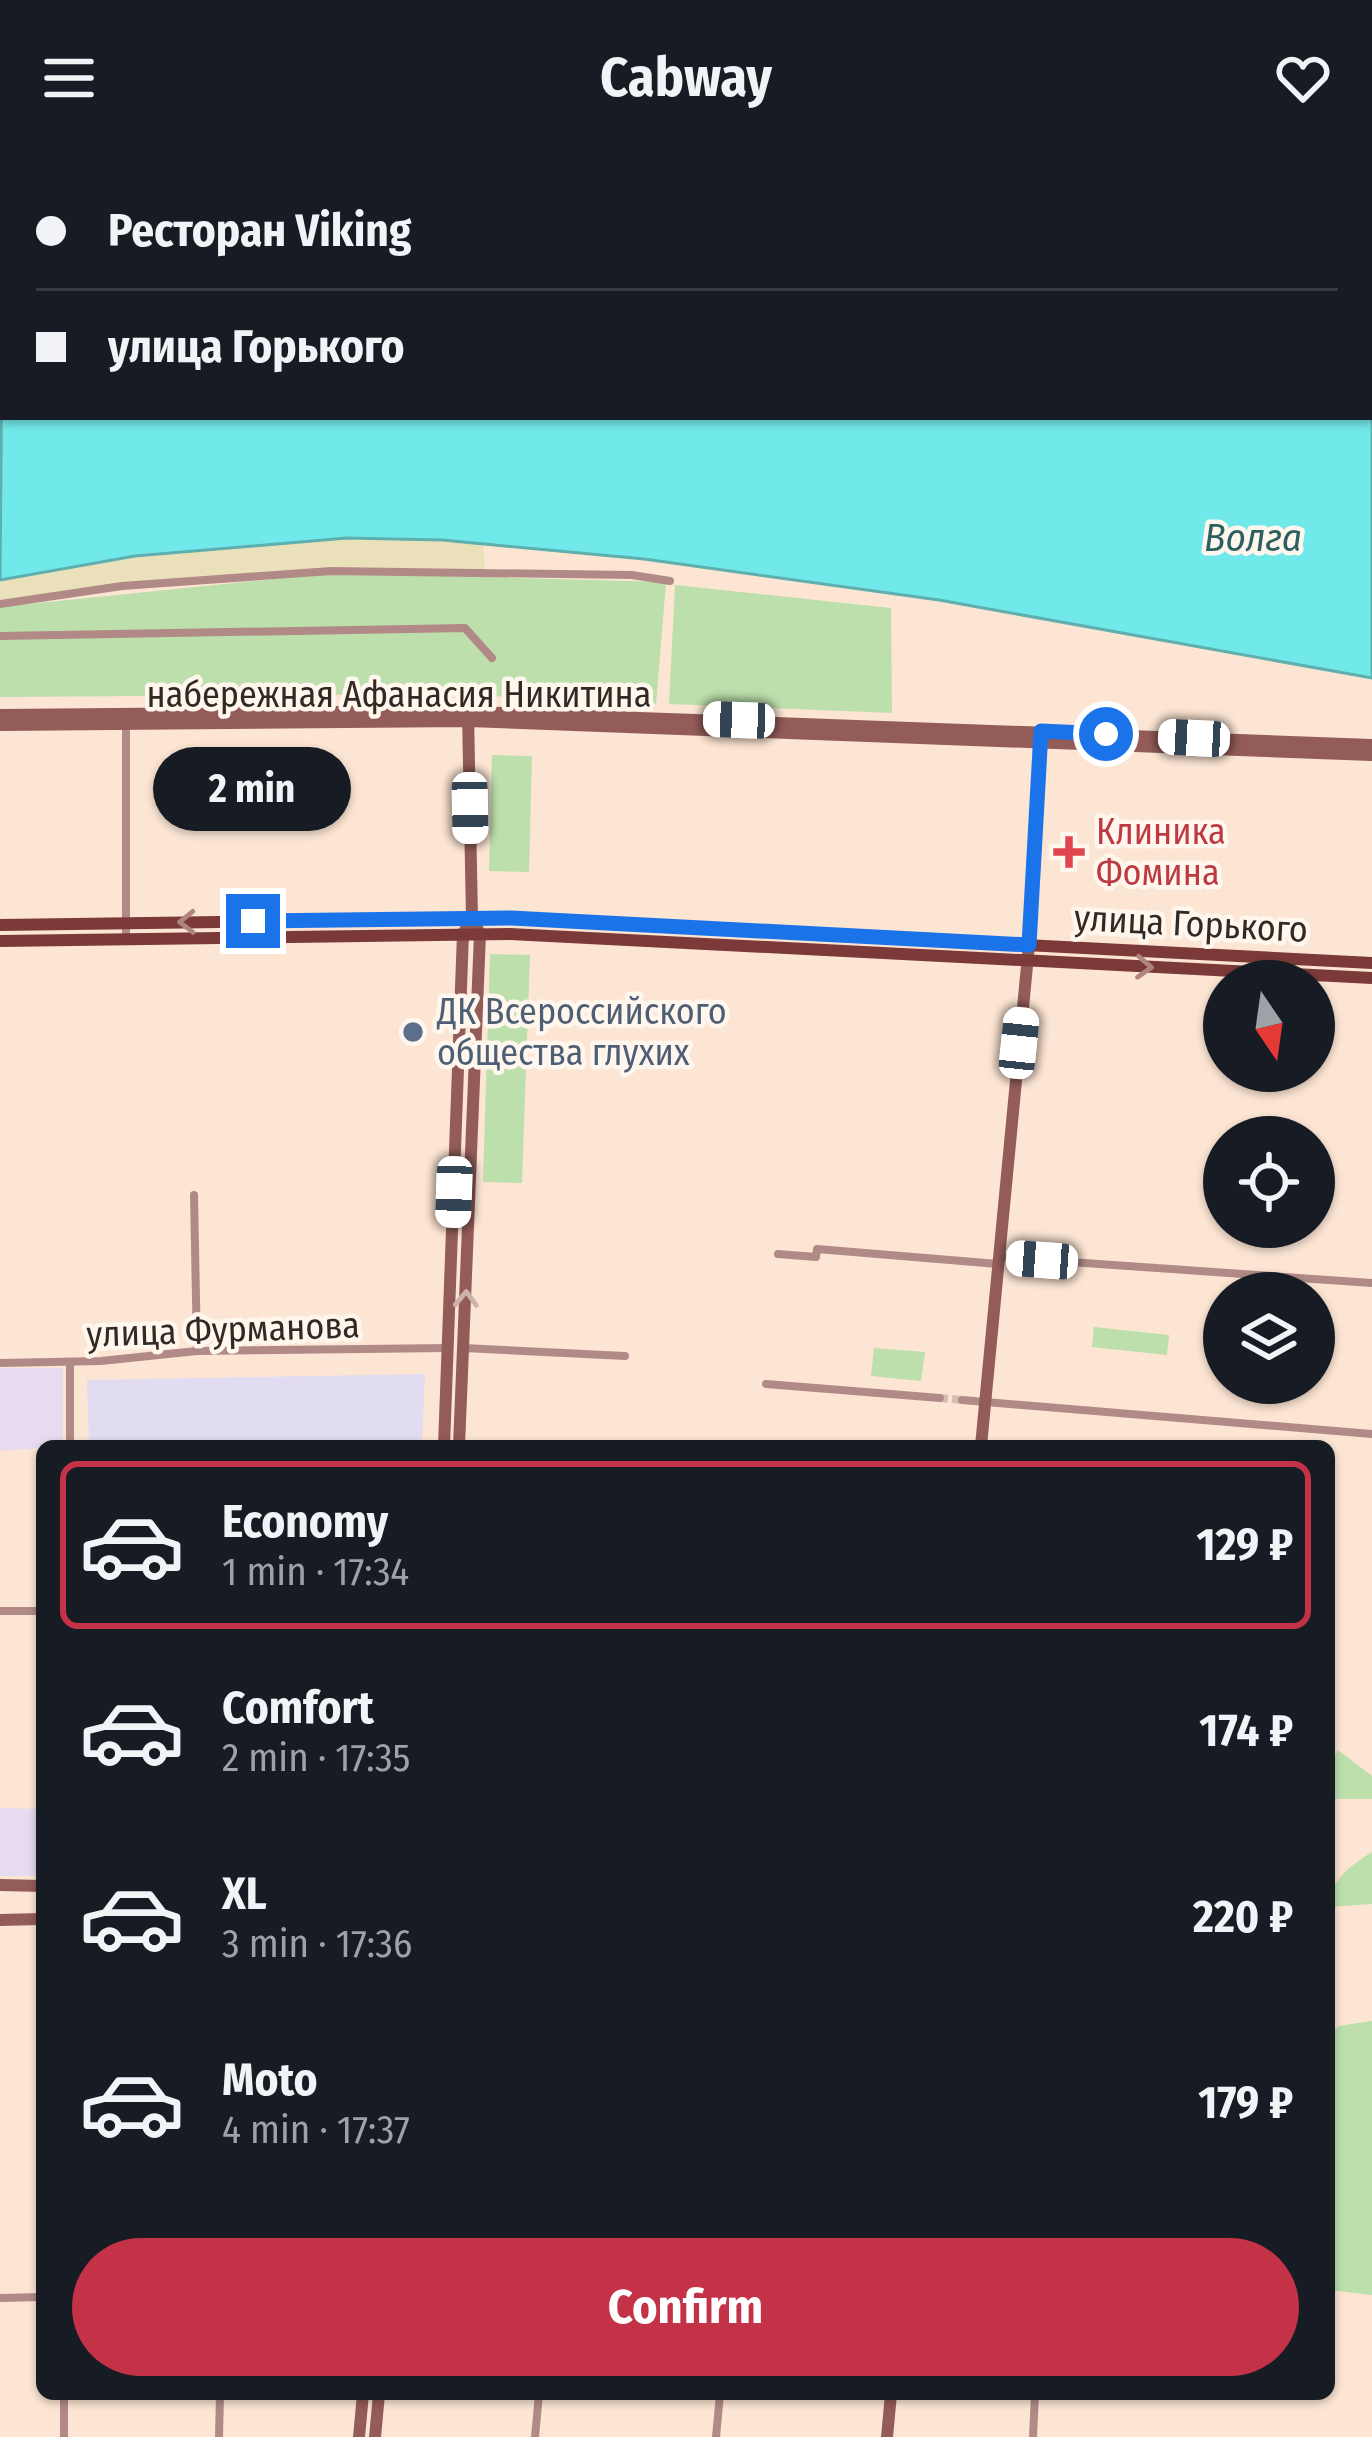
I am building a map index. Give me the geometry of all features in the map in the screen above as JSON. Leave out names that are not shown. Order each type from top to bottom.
[{"type":"main road","name":"набережная Афанасия Никитина","points":[[0,716],[468,716],[1372,745]]},
{"type":"main road","name":"набережная Афанасия Никитина","points":[[0,725],[468,716]]},
{"type":"main road","points":[[459,1440],[480,934],[472,918],[468,716]]},
{"type":"main road","name":"набережная Афанасия Никитина","points":[[1041,736],[1372,755]]},
{"type":"main road","points":[[982,1440],[1029,945],[1041,736]]},
{"type":"main road","points":[[444,1440],[463,934],[472,918]]},
{"type":"main road","name":"улица Горького","points":[[0,925],[472,918],[1372,963]]},
{"type":"main road","name":"улица Горького","points":[[0,941],[480,934],[1372,978]]},
{"type":"main road","points":[[449,1341],[464,1355]]},
{"type":"main road","points":[[0,1886],[36,1886]]},
{"type":"main road","points":[[0,1920],[36,1919]]},
{"type":"main road","points":[[359,2437],[362,2400]]},
{"type":"main road","points":[[375,2437],[378,2400]]},
{"type":"main road","points":[[887,2437],[890,2400]]},
{"type":"street","points":[[0,604],[331,571],[632,574],[670,581]]},
{"type":"street","points":[[52,596],[53,608]]},
{"type":"street","points":[[0,636],[465,628],[492,658]]},
{"type":"street","points":[[126,722],[126,939]]},
{"type":"street","points":[[194,1195],[197,1351]]},
{"type":"street","points":[[778,1254],[816,1257],[817,1250],[1372,1283]]},
{"type":"street","name":"улица Фурманова","points":[[0,1363],[449,1341]]},
{"type":"street","points":[[464,1355],[625,1356]]},
{"type":"street","points":[[70,1362],[70,1440]]},
{"type":"street","points":[[766,1384],[940,1398]]},
{"type":"street","points":[[962,1400],[1372,1434]]},
{"type":"street","points":[[0,1611],[36,1611]]},
{"type":"street","points":[[0,2298],[36,2297]]},
{"type":"street","points":[[64,2400],[64,2437]]},
{"type":"street","points":[[219,2437],[220,2400]]},
{"type":"street","points":[[535,2437],[538,2400]]},
{"type":"street","points":[[716,2437],[719,2400]]},
{"type":"street","points":[[1034,2437],[1035,2400]]},
{"type":"shaded area","points":[[0,1368],[63,1368],[63,1440],[36,1440],[36,1448],[0,1451]]},
{"type":"shaded area","points":[[425,1374],[422,1440],[89,1440],[87,1380]]},
{"type":"shaded area","points":[[0,1808],[36,1809],[36,1876],[0,1876]]},
{"type":"green space","points":[[331,573],[666,582],[656,704],[446,694],[0,697],[0,607]]},
{"type":"green space","points":[[675,585],[891,608],[892,713],[669,704]]},
{"type":"green space","points":[[492,755],[532,756],[529,872],[489,871]]},
{"type":"green space","points":[[490,954],[530,955],[522,1183],[483,1182]]},
{"type":"green space","points":[[1094,1327],[1169,1335],[1167,1355],[1092,1347]]},
{"type":"green space","points":[[874,1348],[925,1352],[921,1381],[871,1376]]},
{"type":"green space","points":[[1338,1750],[1372,1776],[1372,1799],[1335,1799]]},
{"type":"green space","points":[[1372,1852],[1372,1904],[1335,1907],[1335,1887],[1349,1868]]},
{"type":"green space","points":[[1372,2021],[1372,2295],[1335,2291],[1338,2026]]},
{"type":"sand","points":[[347,538],[483,543],[485,571],[331,569],[0,603],[0,580],[77,563]]},
{"type":"water","name":"Волга","points":[[1,420],[1372,420],[1372,678],[939,600],[644,559],[442,540],[347,538],[135,556],[0,580]]},
{"type":"tunnel","points":[[940,1398],[962,1400]]},
{"type":"place","name":"Клиника Фомина","points":[[1069,852]]},
{"type":"place","name":"ДК Всероссийского общества глухих","points":[[413,1032]]},
{"type":"route","points":[[253,921],[511,918],[1029,945],[1041,731],[1106,734]]}]
